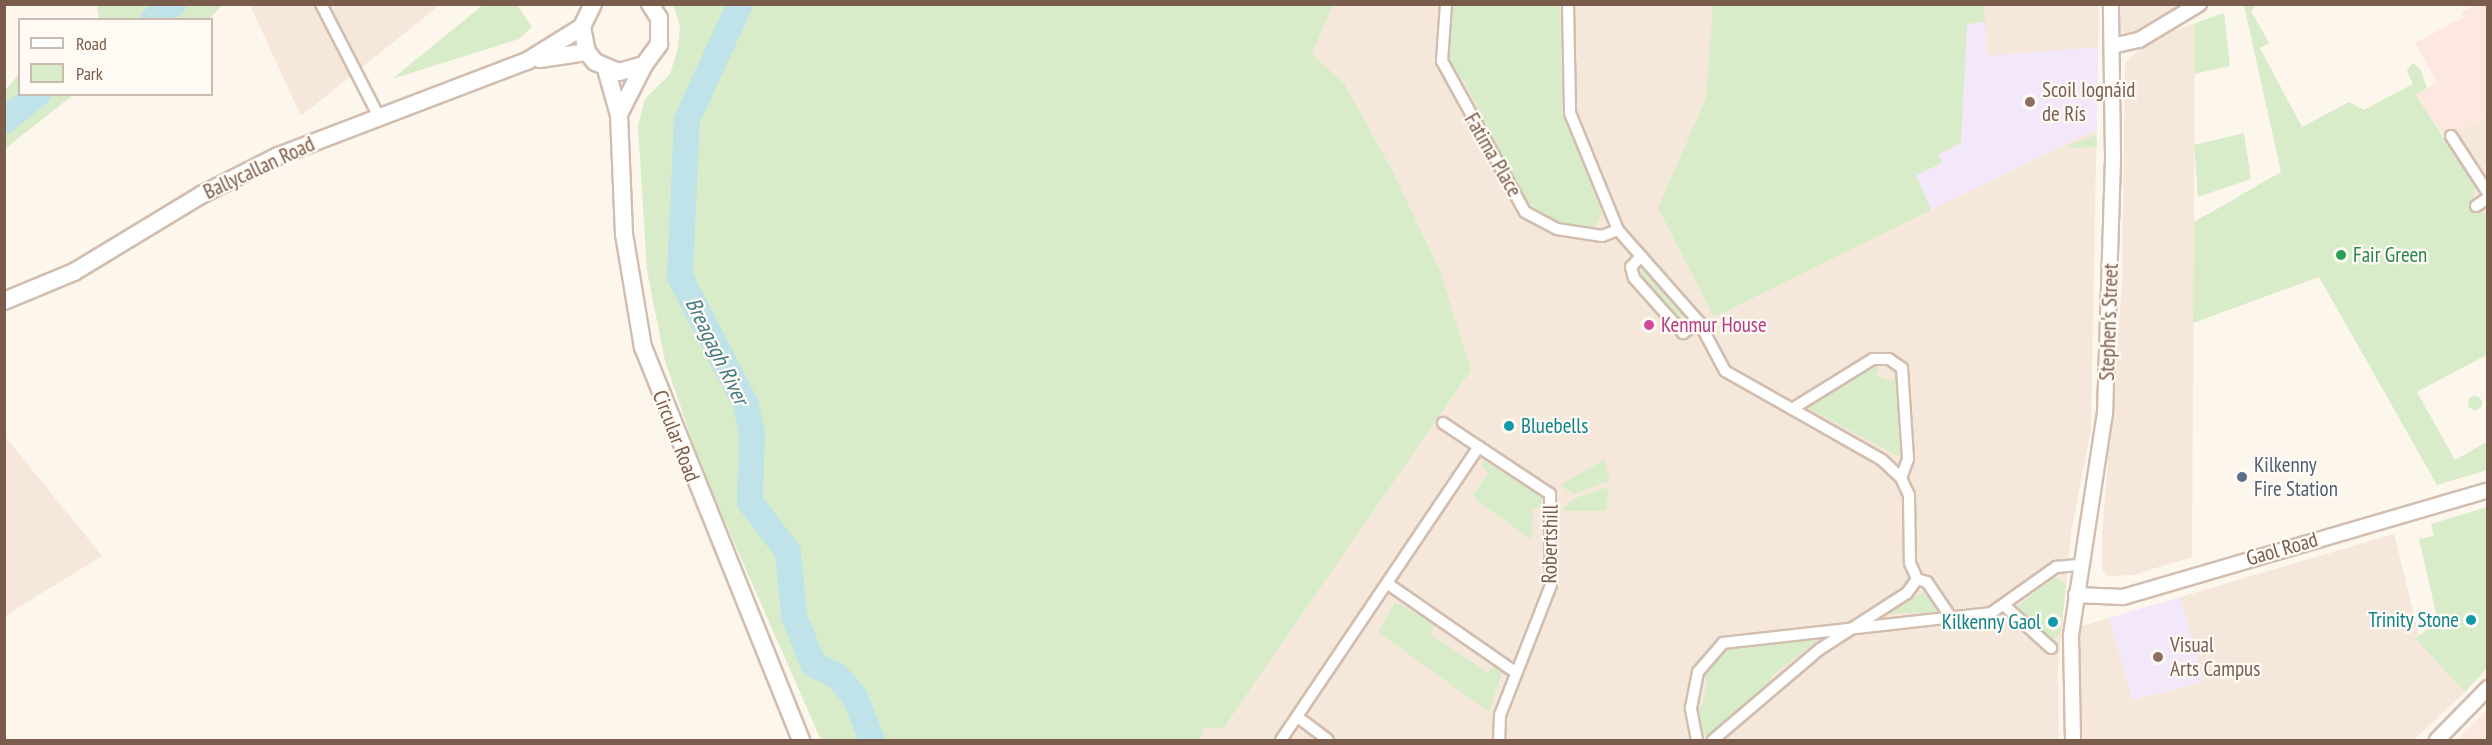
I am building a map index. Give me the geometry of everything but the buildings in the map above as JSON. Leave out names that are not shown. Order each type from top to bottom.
[{"type":"main road","points":[[593,4],[582,27],[587,52],[606,69],[619,72],[644,64]]},
{"type":"main road","name":"Circular Road","points":[[619,115],[644,64],[659,44],[661,31],[650,4]]},
{"type":"main road","name":"Ballycallan Road","points":[[4,301],[74,272],[202,194],[278,156],[527,61],[582,27]]},
{"type":"main road","name":"Ballycallan Road","points":[[527,61],[587,52]]},
{"type":"main road","name":"Circular Road","points":[[606,69],[619,115],[624,234],[643,347],[801,741]]},
{"type":"street","points":[[321,4],[379,117]]},
{"type":"street","name":"Fatima Place","points":[[1446,4],[1442,61],[1525,212],[1557,229],[1602,236],[1618,230]]},
{"type":"street","points":[[1568,4],[1570,113],[1618,230],[1699,322],[1725,371],[1882,460],[1901,478],[1909,495],[1910,563],[1917,579],[1927,582],[1952,619]]},
{"type":"street","name":"Stephen's Street","points":[[2073,741],[2069,664],[2076,595],[2105,414],[2111,4]]},
{"type":"street","points":[[2112,46],[2139,40],[2199,4]]},
{"type":"street","points":[[2451,136],[2487,193]]},
{"type":"street","points":[[2476,206],[2487,198]]},
{"type":"street","points":[[1641,256],[1631,272],[1652,298],[1683,333],[1699,322]]},
{"type":"street","points":[[1792,409],[1873,359],[1889,359],[1906,378],[1908,459],[1901,478]]},
{"type":"street","name":"Robertshill","points":[[1443,423],[1550,494],[1551,585],[1500,715],[1499,741]]},
{"type":"street","points":[[1281,741],[1299,718],[1479,447]]},
{"type":"street","name":"Gaol Road","points":[[2076,595],[2123,597],[2487,490]]},
{"type":"street","points":[[1696,741],[1691,708],[1698,672],[1713,649],[1862,625],[1952,619],[2006,607],[2056,567],[2081,565]]},
{"type":"street","points":[[1713,741],[1820,649],[1862,625],[1907,593],[1917,579]]},
{"type":"street","points":[[1388,584],[1515,672]]},
{"type":"street","points":[[2006,607],[2051,648]]},
{"type":"street","points":[[2437,741],[2487,688]]},
{"type":"street","points":[[1299,718],[1328,741]]},
{"type":"shaded area","points":[[250,5],[440,5],[301,116]]},
{"type":"shaded area","points":[[1333,5],[2099,5],[2091,429],[2071,533],[2058,670],[2059,740],[1200,740],[1204,727],[1223,729],[1471,370],[1440,270],[1390,166],[1344,83],[1312,54]]},
{"type":"shaded area","points":[[2115,5],[2182,5],[2133,34],[2123,33],[2116,23]]},
{"type":"shaded area","points":[[2476,5],[2487,5],[2487,115],[2446,139],[2415,94],[2437,82],[2415,43],[2464,17],[2461,12]]},
{"type":"shaded area","name":"Scoil Iognáid de Rís","points":[[1985,22],[1987,56],[2098,47],[2097,129],[1931,210],[1916,175],[1941,163],[1938,155],[1961,143],[1967,23]]},
{"type":"shaded area","points":[[2195,23],[2192,557],[2133,575],[2108,576],[2102,569],[2102,533],[2122,287],[2125,63],[2149,40]]},
{"type":"shaded area","points":[[2487,115],[2487,233],[2440,142]]},
{"type":"shaded area","points":[[4,435],[102,556],[5,616],[4,616]]},
{"type":"shaded area","points":[[2394,534],[2419,635],[2416,638],[2465,692],[2414,740],[2081,740],[2078,627],[2109,618],[2133,700],[2203,682],[2180,597]]},
{"type":"shaded area","name":"Visual Arts Campus","points":[[2180,597],[2204,682],[2133,700],[2109,618]]},
{"type":"shaded area","points":[[2487,710],[2487,740],[2456,740]]},
{"type":"green space","points":[[97,4],[222,5],[210,18],[99,18]]},
{"type":"green space","points":[[483,5],[517,5],[532,27],[519,39],[392,79]]},
{"type":"green space","points":[[673,5],[1333,5],[1312,54],[1344,83],[1390,166],[1440,270],[1471,370],[1223,729],[1204,727],[1200,740],[821,740],[703,472],[665,361],[647,271],[638,126],[645,99],[670,74],[678,48],[680,26]]},
{"type":"green space","points":[[1454,5],[1560,5],[1562,113],[1602,213],[1593,232],[1544,219],[1526,202],[1463,79],[1455,79],[1447,50]]},
{"type":"green space","points":[[1713,5],[1984,5],[1985,22],[1967,24],[1961,143],[1938,154],[1942,163],[1916,175],[1931,210],[1714,317],[1658,208],[1706,98]]},
{"type":"green space","name":"Fair Green","points":[[2244,5],[2257,5],[2251,11],[2269,43],[2260,48],[2302,127],[2349,102],[2364,110],[2413,84],[2407,70],[2413,63],[2420,69],[2427,88],[2416,95],[2476,188],[2472,202],[2476,211],[2487,215],[2488,354],[2417,392],[2455,460],[2487,442],[2487,470],[2437,485],[2319,277],[2193,323],[2194,222],[2281,172]]},
{"type":"green space","points":[[2224,13],[2230,66],[2194,74],[2195,23]]},
{"type":"green space","points":[[18,75],[18,96],[72,96],[5,149],[5,91]]},
{"type":"green space","points":[[2244,133],[2251,179],[2198,197],[2194,145]]},
{"type":"green space","points":[[2096,135],[2097,147],[2068,148],[2069,145]]},
{"type":"green space","points":[[1642,268],[1684,315],[1679,319],[1637,272]]},
{"type":"green space","points":[[1875,362],[1880,364],[1876,375],[1892,382],[1897,371],[1902,376],[1898,440],[1904,451],[1898,456],[1807,408],[1807,400],[1825,396]]},
{"type":"green space","points":[[2472,396],[2478,396],[2482,403],[2478,410],[2472,410],[2468,406],[2468,400]]},
{"type":"green space","points":[[1604,460],[1610,481],[1573,494],[1560,485]]},
{"type":"green space","points":[[1485,461],[1541,496],[1543,507],[1533,508],[1532,540],[1476,500],[1473,495],[1489,472],[1481,466]]},
{"type":"green space","points":[[1609,487],[1606,511],[1561,511],[1573,499]]},
{"type":"green space","points":[[2487,507],[2487,668],[2465,692],[2415,638],[2438,622],[2419,539],[2434,536],[2431,524]]},
{"type":"green space","points":[[2055,577],[2066,585],[2061,631],[2054,640],[2023,618],[2018,606]]},
{"type":"green space","points":[[1925,591],[1940,612],[1889,614],[1890,612]]},
{"type":"green space","points":[[1395,602],[1436,624],[1430,634],[1488,673],[1494,666],[1502,672],[1489,712],[1378,632]]},
{"type":"green space","points":[[1822,637],[1772,676],[1770,685],[1711,738],[1700,732],[1696,708],[1703,704],[1707,681],[1703,674],[1724,650]]},
{"type":"waterway","name":"Breagagh River","points":[[156,18],[173,4]]},
{"type":"waterway","name":"Breagagh River","points":[[740,4],[687,120],[680,277],[746,405],[752,433],[750,502],[788,552],[794,616],[813,664],[838,677],[855,697],[872,740]]},
{"type":"waterway","name":"Breagagh River","points":[[4,121],[35,96]]},
{"type":"place","name":"Scoil Iognáid de Rís","points":[[2030,102]]},
{"type":"place","name":"Fair Green","points":[[2341,255]]},
{"type":"place","name":"Kenmur House","points":[[1649,325]]},
{"type":"place","name":"Bluebells","points":[[1509,426]]},
{"type":"place","name":"Kilkenny Fire Station","points":[[2242,477]]},
{"type":"place","name":"Trinity Stone","points":[[2471,620]]},
{"type":"place","name":"Kilkenny Gaol","points":[[2053,622]]},
{"type":"place","name":"Visual Arts Campus","points":[[2158,657]]}]
